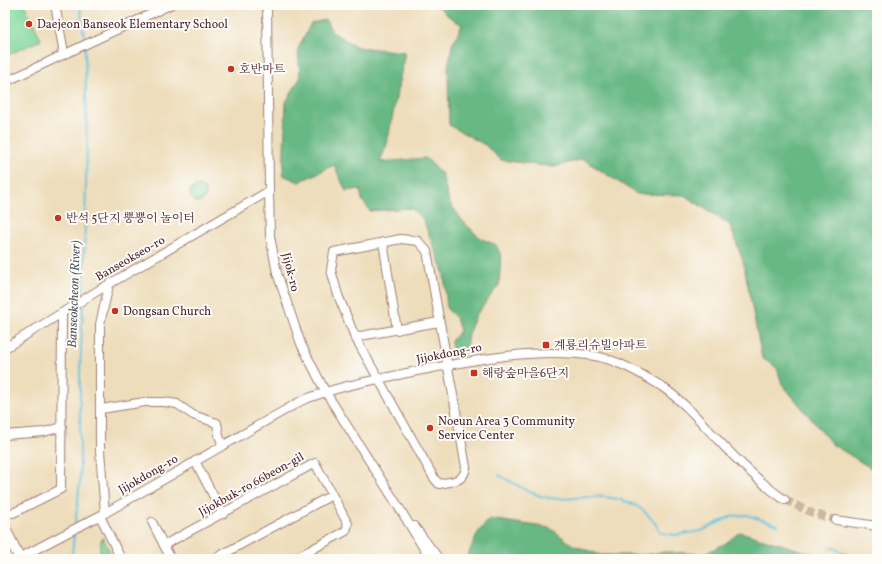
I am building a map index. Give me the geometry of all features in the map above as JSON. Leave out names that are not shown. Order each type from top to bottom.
[{"type":"street","points":[[55,5],[63,46],[62,55]]},
{"type":"street","points":[[5,82],[170,5]]},
{"type":"street","name":"Jijok-ro","points":[[267,5],[270,236],[277,273],[301,344],[325,391],[430,559]]},
{"type":"street","name":"Banseokseo-ro","points":[[5,348],[99,290],[269,191]]},
{"type":"street","points":[[410,239],[418,241],[427,251],[446,365],[466,467],[465,475],[460,480],[439,484],[434,478],[355,337],[338,295],[331,270],[334,252],[383,242],[410,239]]},
{"type":"street","points":[[383,242],[398,330]]},
{"type":"street","points":[[109,285],[100,324],[100,451],[102,514],[121,559]]},
{"type":"street","points":[[13,513],[61,489],[64,311]]},
{"type":"street","points":[[355,337],[439,322]]},
{"type":"street","name":"Jijokdong-ro","points":[[20,559],[301,401],[325,391],[351,384],[446,365],[495,357],[546,352],[590,355],[615,362],[661,386],[683,403],[745,468],[785,500]]},
{"type":"street","points":[[101,409],[145,402],[177,404],[193,415],[217,423],[218,436],[223,445]]},
{"type":"street","points":[[5,435],[44,432],[62,427]]},
{"type":"street","points":[[195,461],[223,514]]},
{"type":"street","name":"Jijokbuk-ro 66beon-gil","points":[[164,545],[315,463],[348,524],[346,531],[294,559]]},
{"type":"street","points":[[214,559],[332,495]]},
{"type":"street","name":"Jijok-ro","points":[[403,514],[429,543],[439,559]]},
{"type":"street","points":[[836,520],[877,526]]},
{"type":"street","points":[[152,522],[171,559]]},
{"type":"street","points":[[5,529],[20,559]]},
{"type":"green space","points":[[5,5],[25,5],[41,40],[5,56]]},
{"type":"green space","points":[[437,5],[877,5],[877,472],[832,444],[782,384],[777,368],[762,358],[743,261],[730,225],[684,195],[637,194],[583,159],[554,167],[501,160],[485,145],[449,125],[448,67],[452,45],[462,25],[447,15]]},
{"type":"green space","points":[[326,20],[332,32],[357,47],[405,52],[387,144],[380,162],[426,158],[442,174],[449,202],[462,220],[480,238],[496,245],[501,256],[499,285],[476,315],[468,334],[466,349],[452,350],[451,341],[460,331],[456,318],[447,309],[444,274],[423,219],[411,208],[370,211],[362,200],[360,189],[346,191],[334,165],[299,182],[283,175],[286,102],[300,78],[298,49],[311,23]]},
{"type":"green space","points":[[198,186],[205,191],[206,194],[201,201],[198,202],[191,197],[190,194],[195,187]]},
{"type":"green space","points":[[490,519],[550,528],[573,545],[600,555],[642,555],[665,552],[704,554],[726,543],[740,532],[830,559],[477,559],[467,557],[479,531]]},
{"type":"green space","points":[[103,538],[113,559],[99,559],[101,540]]},
{"type":"waterway","name":"Banseokcheon (River)","points":[[80,5],[85,42]]},
{"type":"waterway","name":"Banseokcheon (River)","points":[[83,296],[87,146],[85,47]]},
{"type":"waterway","name":"Banseokcheon (River)","points":[[75,526],[80,481],[80,374],[83,303]]},
{"type":"waterway","points":[[499,475],[529,492],[542,497],[556,499],[604,497],[622,500],[638,507],[644,512],[661,533],[676,535],[701,531],[732,516],[747,515],[778,525]]},
{"type":"waterway","name":"Banseokcheon (River)","points":[[72,559],[74,532]]},
{"type":"waterway","points":[[831,547],[845,553],[853,559]]},
{"type":"tunnel","points":[[785,500],[812,513],[836,520]]},
{"type":"place","name":"Daejeon Banseok Elementary School","points":[[29,24]]},
{"type":"place","name":"호반마트","points":[[231,69]]},
{"type":"place","name":"반석 5단지 뿡뿡이 놀이터","points":[[58,218]]},
{"type":"place","name":"Dongsan Church","points":[[115,311]]},
{"type":"place","name":"계룡리슈빌아파트","points":[[546,345]]},
{"type":"place","name":"해랑숲마을6단지","points":[[474,373]]},
{"type":"place","name":"Noeun Area 3 Community Service Center","points":[[430,428]]}]
